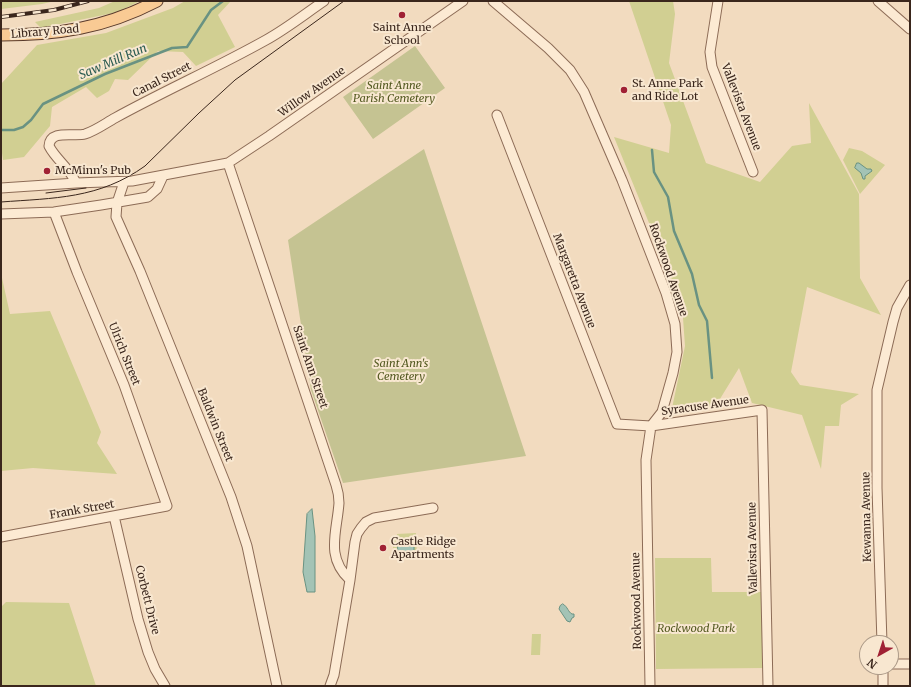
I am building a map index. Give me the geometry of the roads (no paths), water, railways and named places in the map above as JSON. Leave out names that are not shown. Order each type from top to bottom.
[{"type":"main road","name":"Library Road","points":[[1,35],[42,34],[88,27],[116,19],[157,1]]},
{"type":"street","name":"Canal Street","points":[[76,182],[72,173],[55,155],[50,146],[50,141],[54,137],[59,134],[80,134],[89,132],[136,106],[167,92],[267,40],[324,1]]},
{"type":"street","name":"Willow Avenue","points":[[1,188],[76,182],[124,182],[228,163],[463,1]]},
{"type":"street","name":"Rockwood Avenue","points":[[493,1],[559,59],[570,70],[584,92],[622,180],[666,293],[675,324],[677,352],[673,373],[662,412],[651,426],[646,460],[650,686]]},
{"type":"street","name":"Vallevista Avenue","points":[[718,1],[710,52],[712,67],[753,172]]},
{"type":"street","points":[[878,1],[910,29]]},
{"type":"street","name":"Margaretta Avenue","points":[[497,115],[618,424],[651,426]]},
{"type":"street","name":"Saint Ann Street","points":[[228,163],[336,485],[339,496],[339,504],[334,540],[335,555],[343,574],[350,580]]},
{"type":"street","points":[[1,214],[54,212],[148,197],[157,189],[163,176]]},
{"type":"street","name":"Baldwin Street","points":[[124,182],[117,202],[116,217],[140,271],[231,497],[247,546],[277,686]]},
{"type":"street","name":"Ulrich Street","points":[[54,212],[124,385],[167,506]]},
{"type":"street","name":"Kewanna Avenue","points":[[882,635],[877,488],[877,390],[896,312],[910,285]]},
{"type":"street","name":"Syracuse Avenue","points":[[651,426],[762,410]]},
{"type":"street","name":"Vallevista Avenue","points":[[762,410],[768,686]]},
{"type":"street","name":"Frank Street","points":[[1,537],[167,506]]},
{"type":"street","points":[[330,686],[334,675],[357,534],[366,522],[374,518],[433,508]]},
{"type":"street","name":"Corbett Drive","points":[[114,516],[138,619],[148,652],[155,669],[165,686]]},
{"type":"street","points":[[899,664],[910,664]]},
{"type":"street","points":[[883,675],[883,686]]},
{"type":"waterway","name":"Saw Mill Run","points":[[1,130],[14,130],[23,127],[31,120],[43,104],[105,74],[172,48],[187,47],[211,10],[223,1]]},
{"type":"waterway","points":[[652,150],[654,172],[668,197],[674,231],[692,274],[699,305],[707,321],[712,378]]},
{"type":"tram line","points":[[1,202],[58,198],[76,195],[111,185],[128,177],[145,166],[235,80],[344,1]]},
{"type":"tram line","points":[[46,193],[86,188]]},
{"type":"railway","points":[[1,17],[54,10],[88,1]]},
{"type":"place","name":"Saint Anne School","points":[[402,15]]},
{"type":"place","name":"St. Anne Park and Ride Lot","points":[[624,90]]},
{"type":"place","name":"McMinn's Pub","points":[[47,171]]},
{"type":"place","name":"Castle Ridge Apartments","points":[[383,548]]},
{"type":"park label","name":"Saint Anne Parish Cemetery","points":[[394,92]]},
{"type":"park label","name":"Saint Ann's Cemetery","points":[[401,370]]},
{"type":"park label","name":"Rockwood Park","points":[[696,629]]}]
